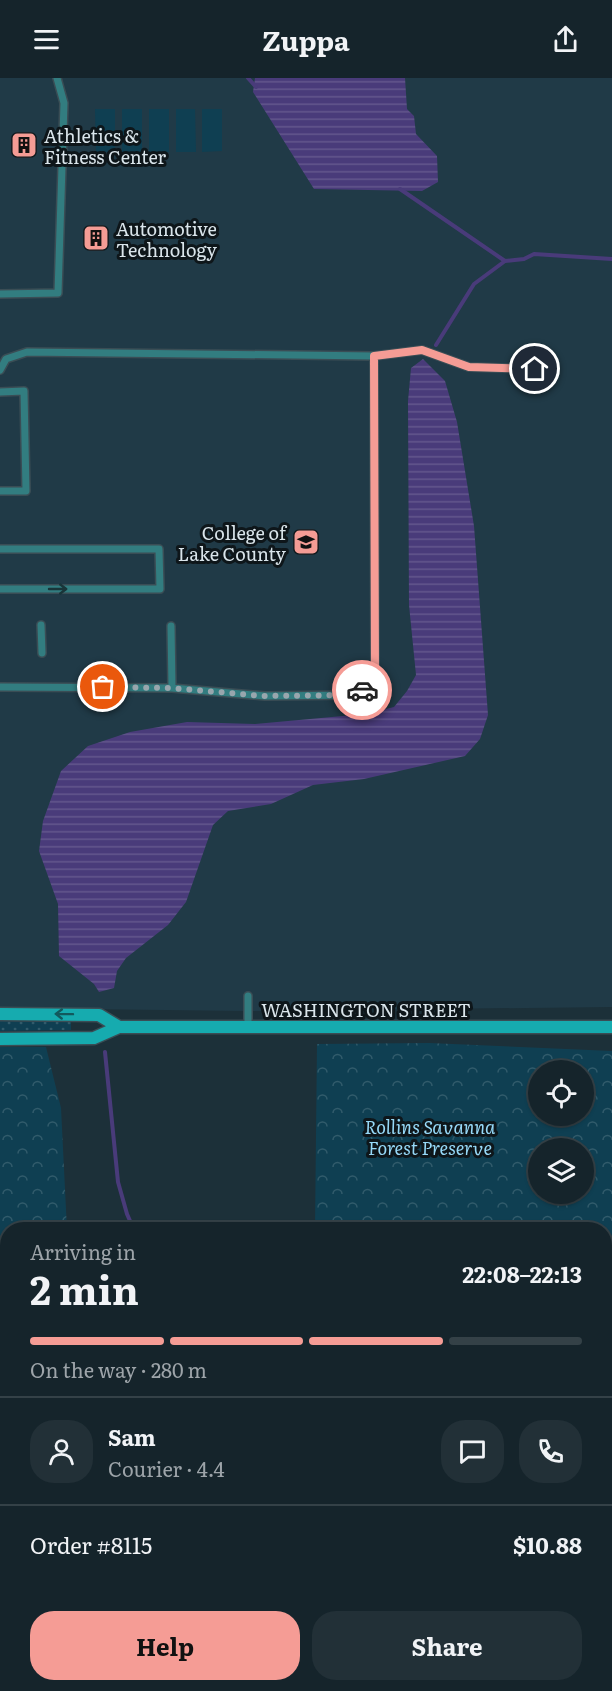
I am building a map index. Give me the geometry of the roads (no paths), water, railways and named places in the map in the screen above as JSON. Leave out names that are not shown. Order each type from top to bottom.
[{"type":"main road","name":"WASHINGTON STREET","points":[[0,1014],[99,1015],[119,1027]]},
{"type":"main road","name":"WASHINGTON STREET","points":[[0,1039],[94,1038],[119,1027],[612,1027]]},
{"type":"lane","points":[[0,294],[58,293],[64,103],[57,78]]},
{"type":"lane","points":[[0,370],[6,359],[27,352],[374,356],[422,350],[469,367],[535,369]]},
{"type":"lane","points":[[0,687],[171,688],[264,696],[354,695],[375,681],[374,356]]},
{"type":"lane","points":[[0,392],[24,391],[26,491],[0,491]]},
{"type":"lane","points":[[0,549],[159,549],[160,589],[0,590]]},
{"type":"lane","points":[[41,625],[42,653]]},
{"type":"lane","points":[[171,626],[171,688]]},
{"type":"lane","points":[[248,996],[248,1027]]},
{"type":"waterway","points":[[248,78],[256,87]]},
{"type":"waterway","points":[[400,189],[505,261]]},
{"type":"waterway","points":[[436,345],[474,284],[505,261],[524,259],[534,254],[612,259]]},
{"type":"waterway","points":[[105,1052],[118,1182],[130,1222]]},
{"type":"place","name":"Athletics & Fitness Center","points":[[24,145]]},
{"type":"place","name":"Automotive Technology","points":[[96,238]]},
{"type":"place","name":"College of Lake County","points":[[306,542]]},
{"type":"park label","name":"Rollins Savanna Forest Preserve","points":[[430,1136]]}]
